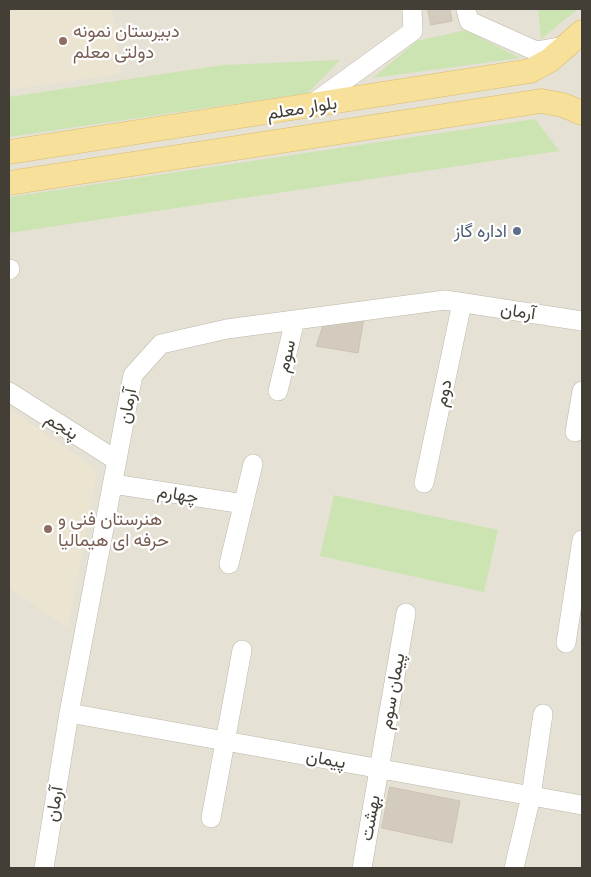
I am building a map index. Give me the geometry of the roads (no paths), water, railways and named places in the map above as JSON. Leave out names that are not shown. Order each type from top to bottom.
[{"type":"main road","name":"بلوار معلم","points":[[9,152],[530,71],[550,60],[574,39]]},
{"type":"main road","name":"بلوار معلم","points":[[9,183],[541,101],[563,104],[582,113]]},
{"type":"street","points":[[307,107],[413,31],[412,9]]},
{"type":"street","points":[[466,9],[469,21],[536,51],[574,39]]},
{"type":"street","name":"آرمان","points":[[44,868],[69,713],[133,375],[161,344],[227,329],[445,300],[582,320]]},
{"type":"street","name":"دوم","points":[[424,483],[462,303]]},
{"type":"street","name":"سوم","points":[[278,391],[295,320]]},
{"type":"street","points":[[576,432],[582,391]]},
{"type":"street","name":"پنجم","points":[[9,392],[116,460]]},
{"type":"street","points":[[229,564],[254,464]]},
{"type":"street","name":"چهارم","points":[[113,484],[244,504]]},
{"type":"street","points":[[566,643],[580,568],[582,540]]},
{"type":"street","name":"پیمان سوم","points":[[379,768],[406,613]]},
{"type":"street","points":[[211,818],[242,650]]},
{"type":"street","name":"پیمان","points":[[69,713],[582,805]]},
{"type":"street","points":[[514,868],[530,796],[543,714]]},
{"type":"street","name":"بهشت","points":[[362,868],[379,768]]},
{"type":"place","name":"دبیرستان نمونه دولتی معلم","points":[[63,41]]},
{"type":"place","name":"اداره گاز","points":[[517,231]]},
{"type":"place","name":"هنرستان فنی و حرفه ای هیمالیا","points":[[48,529]]}]
